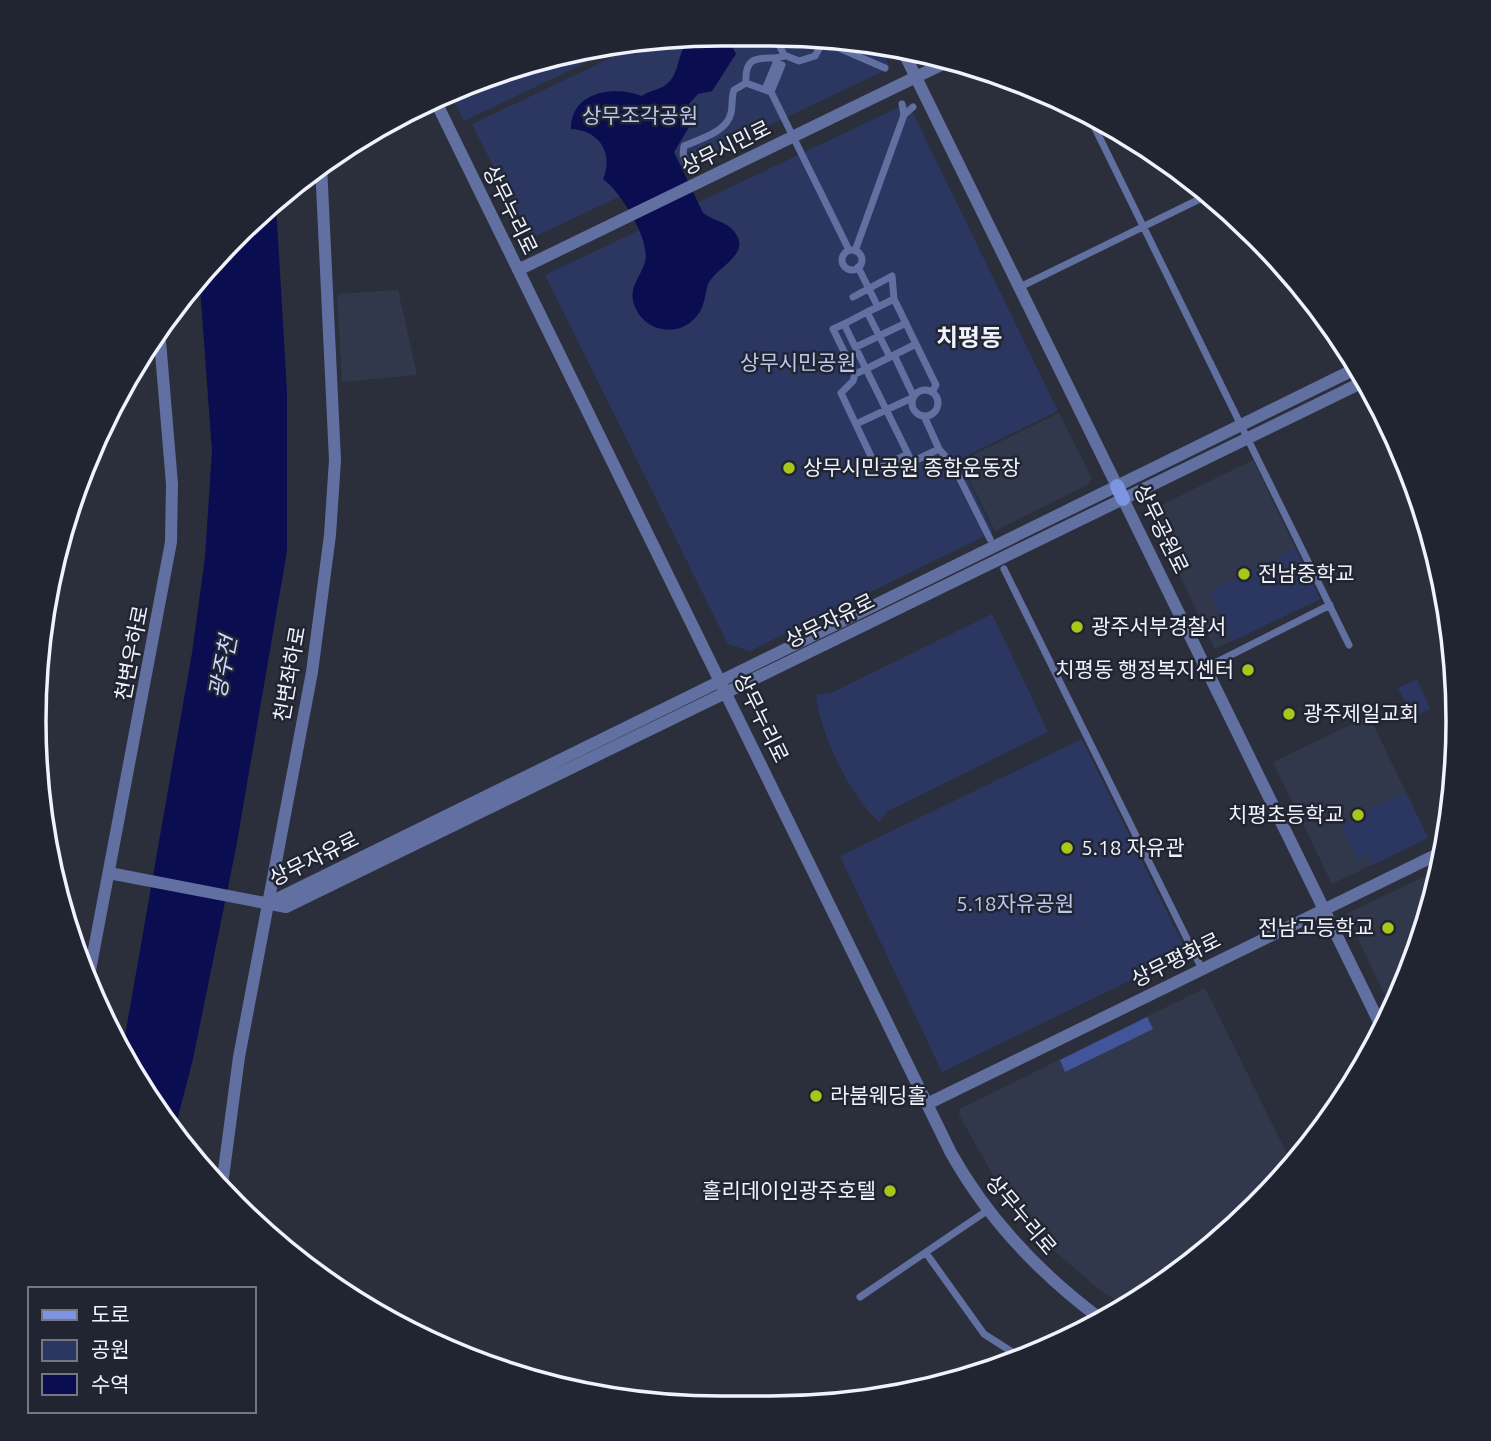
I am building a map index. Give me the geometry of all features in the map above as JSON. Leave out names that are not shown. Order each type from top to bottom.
[{"type":"street","points":[[778,46],[782,57],[769,88],[834,219],[852,250],[861,258],[858,267],[878,307]]},
{"type":"street","points":[[745,82],[745,71],[758,58],[808,60],[822,48]]},
{"type":"street","points":[[846,50],[886,68]]},
{"type":"street","name":"상무공원로","points":[[907,59],[1377,1017]]},
{"type":"street","name":"상무시민로","points":[[518,270],[937,67]]},
{"type":"street","points":[[745,82],[769,88]]},
{"type":"street","points":[[686,163],[682,154],[684,146],[725,126],[732,112],[730,100],[734,90],[745,82]]},
{"type":"street","points":[[902,104],[904,115]]},
{"type":"street","points":[[858,267],[852,269],[844,265],[843,257],[852,250],[904,115],[913,107]]},
{"type":"street","name":"상무누리로","points":[[439,108],[961,1171],[988,1210],[1049,1278],[1093,1313]]},
{"type":"street","points":[[1095,129],[1349,645]]},
{"type":"street","name":"천변좌하로","points":[[223,1177],[239,1057],[312,672],[330,535],[335,460],[322,176]]},
{"type":"street","points":[[1020,287],[1199,199]]},
{"type":"street","points":[[853,297],[892,276],[894,299],[936,385],[932,392]]},
{"type":"street","points":[[894,299],[833,329],[855,374],[853,381],[841,393],[877,469],[908,454]]},
{"type":"street","points":[[867,312],[914,397],[914,409],[924,416],[939,449],[953,465],[990,539]]},
{"type":"street","points":[[856,347],[906,323]]},
{"type":"street","points":[[844,324],[912,462],[939,449]]},
{"type":"street","name":"천변우하로","points":[[91,964],[171,542],[172,484],[160,343]]},
{"type":"street","points":[[855,374],[916,344]]},
{"type":"street","name":"상무자유로","points":[[109,873],[286,907],[1120,492],[1242,424],[1348,372]]},
{"type":"street","name":"상무자유로","points":[[1120,492],[1248,437],[1356,385]]},
{"type":"street","points":[[856,424],[924,390],[932,392],[938,407],[932,414],[924,416]]},
{"type":"street","points":[[1004,569],[1202,969]]},
{"type":"street","points":[[1205,668],[1330,605]]},
{"type":"street","name":"상무평화로","points":[[927,1104],[1432,857]]},
{"type":"street","points":[[860,1297],[988,1210]]},
{"type":"street","points":[[926,1253],[984,1334],[1011,1351]]},
{"type":"shaded area","points":[[398,290],[417,375],[342,382],[337,294]]},
{"type":"shaded area","points":[[1059,413],[1092,478],[1087,485],[995,531],[960,461]]},
{"type":"shaded area","name":"전남중학교","points":[[1253,460],[1320,599],[1215,649],[1149,511]]},
{"type":"shaded area","name":"치평초등학교","points":[[1369,716],[1428,838],[1332,884],[1273,762]]},
{"type":"shaded area","name":"전남고등학교","points":[[1427,875],[1410,937],[1386,997],[1346,914]]},
{"type":"shaded area","points":[[1205,988],[1287,1154],[1248,1198],[1216,1228],[1146,1282],[1116,1300],[1050,1247],[993,1175],[959,1115],[960,1109]]},
{"type":"shaded area","points":[[1147,1017],[1153,1029],[1065,1072],[1060,1060]]},
{"type":"green space","name":"상무조각공원","points":[[720,46],[815,47],[884,55],[890,68],[530,239],[472,124],[623,53],[632,51]]},
{"type":"green space","points":[[599,56],[464,121],[454,101],[504,81]]},
{"type":"green space","name":"상무시민공원","points":[[908,103],[1058,411],[958,460],[993,532],[750,651],[728,644],[545,275]]},
{"type":"green space","points":[[1296,549],[1320,599],[1233,641],[1209,591]]},
{"type":"green space","points":[[992,614],[1048,732],[888,811],[879,822],[857,797],[838,763],[823,728],[816,695],[831,693]]},
{"type":"green space","points":[[1417,679],[1430,709],[1413,717],[1398,688]]},
{"type":"green space","name":"5.18자유공원","points":[[1082,739],[1187,953],[942,1072],[840,856]]},
{"type":"green space","points":[[1406,792],[1428,838],[1373,865],[1367,854],[1357,859],[1342,828],[1344,822]]},
{"type":"water","points":[[732,46],[736,54],[712,91],[698,94],[689,104],[691,124],[674,152],[703,213],[731,228],[738,237],[739,246],[731,260],[710,281],[702,307],[692,321],[675,329],[665,330],[647,323],[635,307],[633,289],[645,262],[646,253],[633,217],[618,194],[603,179],[607,160],[602,145],[589,134],[571,129],[578,106],[597,94],[620,91],[642,96],[668,83],[675,73],[684,47]]},
{"type":"water","name":"광주천","points":[[276,212],[287,392],[287,551],[236,848],[193,1059],[177,1120],[159,1096],[125,1037],[192,653],[205,557],[212,451],[200,291],[243,243]]},
{"type":"place","name":"상무시민공원 종합운동장","points":[[789,468]]},
{"type":"place","name":"전남중학교","points":[[1244,574]]},
{"type":"place","name":"광주서부경찰서","points":[[1077,627]]},
{"type":"place","name":"치평동 행정복지센터","points":[[1248,670]]},
{"type":"place","name":"광주제일교회","points":[[1289,714]]},
{"type":"place","name":"치평초등학교","points":[[1358,815]]},
{"type":"place","name":"5.18 자유관","points":[[1067,848]]},
{"type":"place","name":"전남고등학교","points":[[1388,928]]},
{"type":"place","name":"라붐웨딩홀","points":[[816,1096]]},
{"type":"place","name":"홀리데이인광주호텔","points":[[890,1191]]},
{"type":"district","name":"치평동","points":[[969,338]]}]
